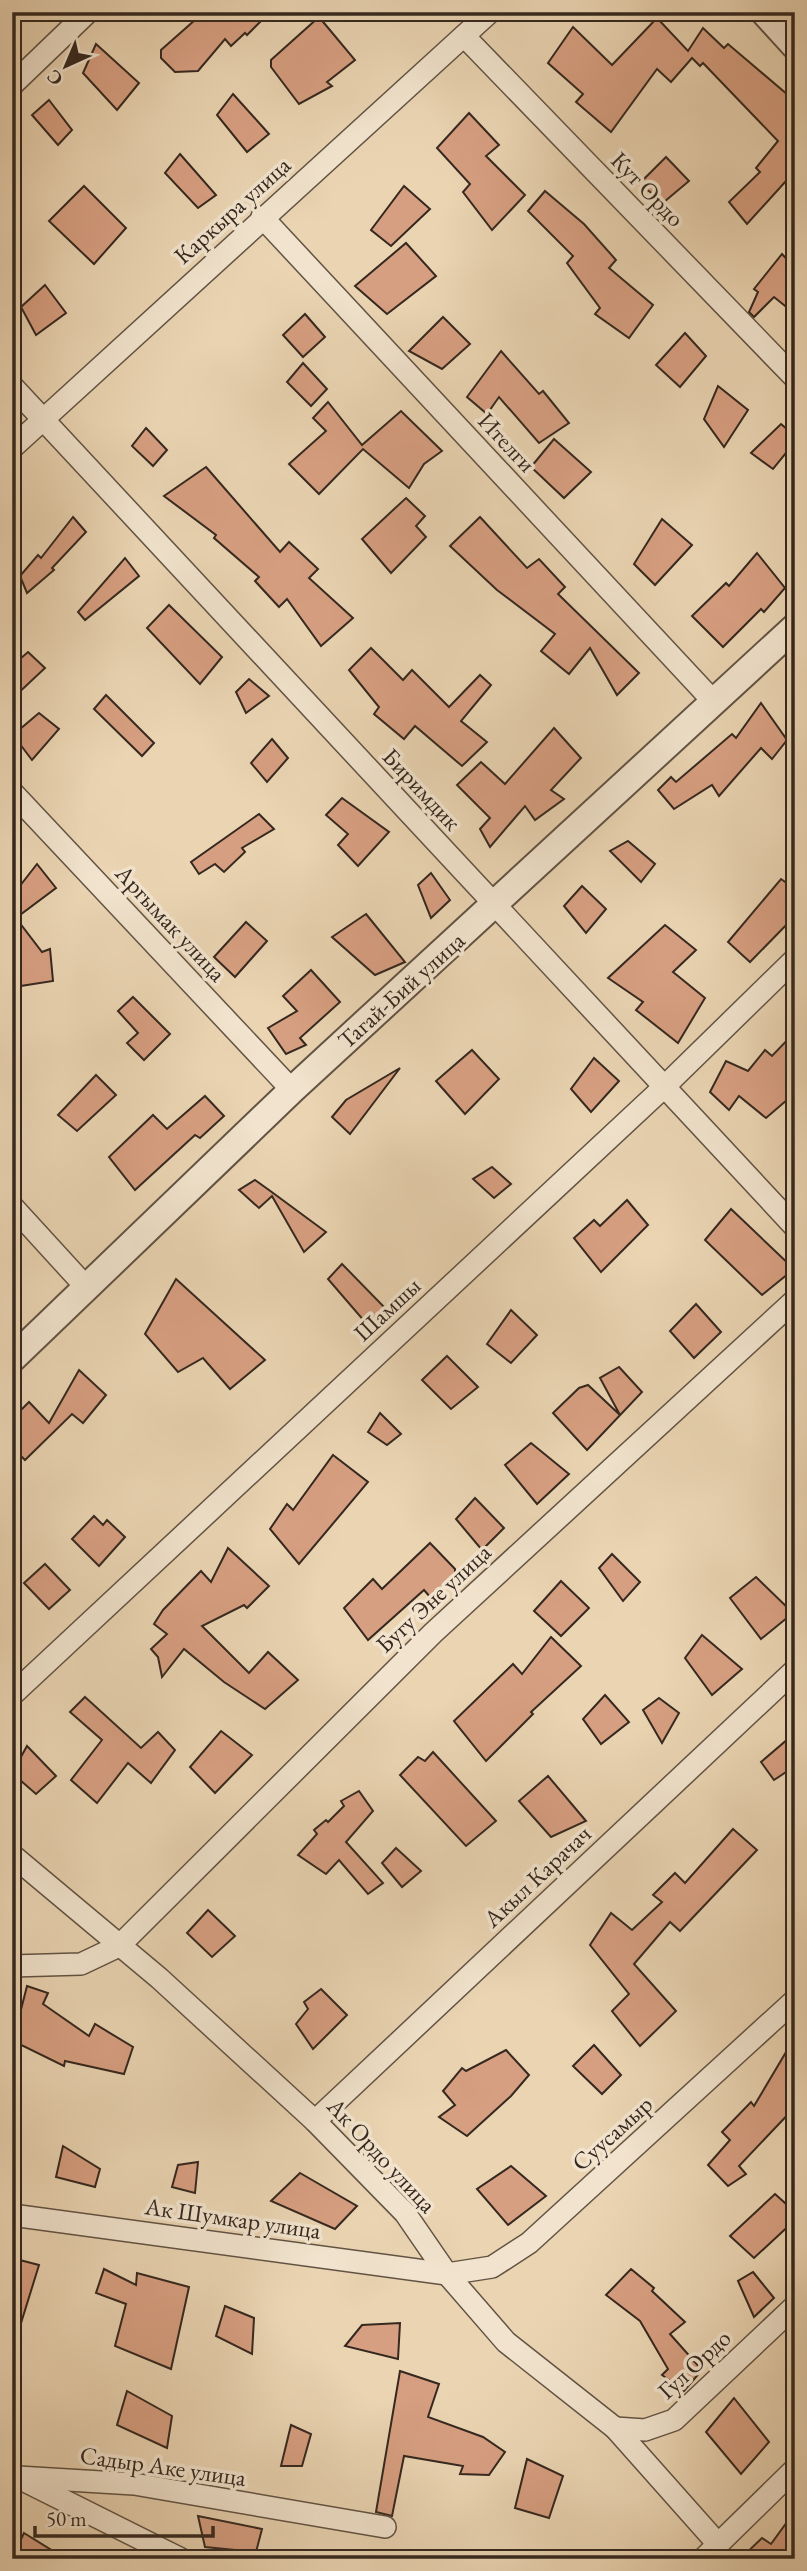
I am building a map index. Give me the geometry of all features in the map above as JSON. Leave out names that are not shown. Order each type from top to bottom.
[{"type":"street","points":[[12,85],[88,12]]},
{"type":"street","name":"Каркыра улица","points":[[12,448],[262,217],[490,12]]},
{"type":"street","points":[[764,12],[795,46]]},
{"type":"street","name":"Кут Ордо","points":[[464,36],[795,378]]},
{"type":"street","name":"Ителги","points":[[262,217],[714,702]]},
{"type":"street","name":"Биримдик","points":[[12,386],[795,1227]]},
{"type":"street","name":"Тагай-Бий улица","points":[[12,1359],[292,1090],[795,627]]},
{"type":"street","name":"Аргымак улица","points":[[12,792],[292,1090]]},
{"type":"street","name":"Шамшы","points":[[12,1695],[664,1087],[795,959]]},
{"type":"street","points":[[12,1206],[86,1287]]},
{"type":"street","name":"Бугу Эне улица","points":[[12,1966],[81,1964],[119,1946],[433,1633],[795,1300]]},
{"type":"street","name":"Акыл Карачач","points":[[314,2120],[795,1670]]},
{"type":"street","name":"Ак Ордо улица","points":[[12,1855],[159,1978],[314,2120],[405,2213],[447,2274],[506,2342],[615,2428],[710,2551]]},
{"type":"street","name":"Суусамыр","points":[[447,2274],[492,2267],[529,2243],[795,2000]]},
{"type":"street","name":"Ак Шумкар улица","points":[[12,2215],[447,2274]]},
{"type":"street","name":"Гул Ордо","points":[[615,2428],[645,2430],[674,2420],[795,2306]]},
{"type":"street","points":[[710,2551],[795,2469]]},
{"type":"street","name":"Садыр Аке улица","points":[[15,2476],[134,2484],[385,2527]]},
{"type":"street","name":"Садыр Аке улица","points":[[15,2476],[181,2559]]},
{"type":"building","points":[[204,12],[270,12],[247,35],[245,33],[231,46],[225,39],[198,71],[175,72],[161,58],[161,50]]},
{"type":"building","points":[[319,17],[355,60],[327,82],[332,86],[299,104],[271,67],[271,60]]},
{"type":"building","points":[[657,18],[688,51],[703,28],[724,48],[728,44],[795,101],[795,171],[747,224],[729,202],[760,172],[756,168],[778,141],[703,63],[700,66],[692,58],[671,82],[657,69],[611,132],[576,102],[583,94],[548,63],[573,27],[612,65]]},
{"type":"building","points":[[96,44],[139,83],[117,110],[83,73]]},
{"type":"building","points":[[233,94],[269,134],[247,152],[217,115]]},
{"type":"building","points":[[49,100],[72,130],[58,145],[32,115]]},
{"type":"building","points":[[469,113],[499,145],[486,156],[525,195],[492,230],[463,192],[470,184],[437,148]]},
{"type":"building","points":[[180,154],[216,195],[198,208],[165,173]]},
{"type":"building","points":[[666,157],[689,181],[664,202],[639,184]]},
{"type":"building","points":[[84,186],[126,228],[94,264],[49,221]]},
{"type":"building","points":[[404,186],[430,209],[391,246],[371,230]]},
{"type":"building","points":[[545,191],[584,224],[616,260],[609,268],[653,305],[629,338],[595,314],[600,308],[567,263],[573,256],[528,211]]},
{"type":"building","points":[[406,243],[436,276],[387,314],[355,286]]},
{"type":"building","points":[[782,254],[795,268],[795,314],[774,297],[754,317],[749,312],[758,292],[754,289]]},
{"type":"building","points":[[45,285],[66,313],[36,335],[21,307]]},
{"type":"building","points":[[305,314],[325,337],[303,357],[283,335]]},
{"type":"building","points":[[443,317],[470,344],[442,369],[409,351]]},
{"type":"building","points":[[685,333],[706,356],[680,387],[656,365]]},
{"type":"building","points":[[501,351],[539,394],[543,391],[569,423],[539,443],[499,397],[487,414],[467,397]]},
{"type":"building","points":[[303,363],[327,389],[311,406],[287,382]]},
{"type":"building","points":[[718,386],[748,410],[724,447],[704,419]]},
{"type":"building","points":[[328,402],[362,445],[401,411],[442,451],[424,464],[409,488],[363,449],[319,494],[289,464],[326,431],[313,418]]},
{"type":"building","points":[[781,424],[795,436],[795,442],[773,469],[751,453]]},
{"type":"building","points":[[146,428],[167,450],[153,466],[132,446]]},
{"type":"building","points":[[554,439],[591,472],[564,498],[531,467]]},
{"type":"building","points":[[206,467],[280,552],[289,542],[318,569],[309,578],[353,618],[321,646],[287,599],[279,607],[255,581],[259,577],[214,538],[216,535],[164,496]]},
{"type":"building","points":[[406,498],[425,516],[416,526],[426,537],[391,573],[362,539]]},
{"type":"building","points":[[73,517],[86,532],[52,568],[54,570],[27,593],[20,576],[38,555],[41,558]]},
{"type":"building","points":[[480,517],[527,568],[539,559],[565,587],[558,594],[639,673],[617,695],[590,648],[569,674],[541,651],[555,634],[497,590],[450,546]]},
{"type":"building","points":[[662,519],[692,545],[655,585],[634,564]]},
{"type":"building","points":[[757,553],[785,588],[764,612],[761,609],[723,647],[692,616],[726,583],[729,586]]},
{"type":"building","points":[[125,558],[139,576],[85,620],[78,612]]},
{"type":"building","points":[[169,605],[222,657],[200,684],[147,628]]},
{"type":"building","points":[[371,648],[403,680],[412,670],[449,707],[480,675],[491,685],[461,721],[487,742],[462,766],[415,726],[404,739],[374,714],[379,707],[349,670]]},
{"type":"building","points":[[28,652],[45,668],[12,699],[12,666]]},
{"type":"building","points":[[249,679],[269,696],[246,713],[236,692]]},
{"type":"building","points":[[106,695],[154,743],[142,756],[94,709]]},
{"type":"building","points":[[761,703],[787,740],[772,759],[761,748],[719,796],[712,785],[674,809],[658,790],[671,777],[676,782],[732,734],[736,738]]},
{"type":"building","points":[[39,713],[59,729],[32,760],[13,735]]},
{"type":"building","points":[[554,728],[581,758],[551,790],[564,799],[535,820],[525,806],[490,847],[480,829],[490,818],[457,785],[481,762],[505,784]]},
{"type":"building","points":[[272,739],[288,758],[267,782],[251,763]]},
{"type":"building","points":[[342,798],[389,832],[358,866],[338,845],[348,834],[326,815]]},
{"type":"building","points":[[259,814],[274,829],[242,848],[245,852],[224,872],[215,864],[199,874],[191,862]]},
{"type":"building","points":[[628,841],[655,864],[641,882],[610,851]]},
{"type":"building","points":[[37,864],[56,888],[16,918],[42,952],[50,949],[53,981],[14,987],[12,896]]},
{"type":"building","points":[[431,873],[450,900],[431,918],[418,885]]},
{"type":"building","points":[[781,879],[795,889],[795,916],[750,962],[728,942]]},
{"type":"building","points":[[582,886],[606,909],[586,933],[564,906]]},
{"type":"building","points":[[366,914],[405,962],[375,975],[332,937]]},
{"type":"building","points":[[246,922],[267,941],[235,977],[214,957]]},
{"type":"building","points":[[665,925],[696,950],[673,972],[705,998],[678,1043],[636,1010],[643,1002],[608,978]]},
{"type":"building","points":[[311,970],[340,1002],[300,1038],[306,1045],[286,1054],[268,1028],[297,1011],[283,996]]},
{"type":"building","points":[[133,997],[170,1034],[144,1060],[127,1043],[138,1033],[118,1011]]},
{"type":"building","points":[[795,1032],[795,1093],[766,1118],[739,1096],[729,1110],[710,1092],[726,1061],[748,1071],[765,1050],[772,1056]]},
{"type":"building","points":[[472,1050],[499,1079],[465,1114],[436,1081]]},
{"type":"building","points":[[594,1058],[619,1081],[591,1112],[571,1089]]},
{"type":"building","points":[[400,1068],[350,1134],[332,1117],[346,1100]]},
{"type":"building","points":[[96,1075],[116,1095],[77,1131],[58,1115]]},
{"type":"building","points":[[205,1096],[224,1116],[200,1138],[195,1135],[135,1190],[109,1157],[153,1115],[167,1129]]},
{"type":"building","points":[[492,1167],[511,1184],[494,1198],[473,1179]]},
{"type":"building","points":[[255,1180],[326,1232],[304,1252],[272,1196],[259,1208],[239,1190]]},
{"type":"building","points":[[627,1200],[648,1225],[601,1272],[574,1238],[594,1220],[600,1226]]},
{"type":"building","points":[[731,1209],[794,1269],[762,1295],[705,1240]]},
{"type":"building","points":[[342,1264],[387,1310],[365,1322],[328,1279]]},
{"type":"building","points":[[176,1279],[265,1360],[230,1389],[203,1358],[178,1372],[145,1334]]},
{"type":"building","points":[[696,1304],[721,1332],[694,1358],[670,1331]]},
{"type":"building","points":[[511,1310],[537,1335],[511,1363],[487,1344]]},
{"type":"building","points":[[447,1356],[478,1387],[451,1409],[422,1380]]},
{"type":"building","points":[[619,1367],[642,1392],[587,1450],[553,1413],[579,1388],[588,1385],[620,1415],[600,1378]]},
{"type":"building","points":[[79,1370],[106,1395],[83,1423],[72,1414],[25,1460],[12,1447],[12,1419],[29,1402],[49,1423]]},
{"type":"building","points":[[380,1413],[401,1434],[387,1445],[368,1432]]},
{"type":"building","points":[[531,1443],[569,1474],[537,1504],[505,1465]]},
{"type":"building","points":[[333,1455],[368,1482],[299,1564],[270,1529],[287,1504],[293,1510]]},
{"type":"building","points":[[475,1498],[504,1528],[482,1550],[456,1519]]},
{"type":"building","points":[[94,1516],[103,1525],[107,1520],[125,1537],[99,1566],[72,1539]]},
{"type":"building","points":[[430,1543],[455,1569],[455,1577],[431,1598],[424,1590],[368,1640],[344,1608],[373,1579],[382,1589]]},
{"type":"building","points":[[228,1548],[269,1586],[247,1608],[244,1605],[202,1626],[249,1673],[268,1652],[298,1680],[265,1709],[224,1682],[184,1649],[162,1677],[158,1657],[151,1649],[167,1634],[154,1624],[163,1610],[201,1571],[211,1582]]},
{"type":"building","points":[[612,1554],[640,1582],[623,1601],[599,1568]]},
{"type":"building","points":[[45,1564],[70,1590],[49,1609],[24,1583]]},
{"type":"building","points":[[756,1577],[793,1613],[761,1639],[730,1598]]},
{"type":"building","points":[[561,1581],[589,1608],[561,1636],[534,1611]]},
{"type":"building","points":[[702,1635],[742,1669],[712,1695],[685,1658]]},
{"type":"building","points":[[551,1637],[581,1666],[531,1712],[533,1714],[486,1761],[454,1721],[513,1664],[522,1674]]},
{"type":"building","points":[[605,1695],[629,1722],[601,1744],[583,1719]]},
{"type":"building","points":[[85,1697],[141,1748],[158,1732],[175,1750],[151,1783],[128,1763],[97,1803],[71,1780],[102,1740],[70,1712]]},
{"type":"building","points":[[659,1698],[679,1713],[662,1743],[643,1710]]},
{"type":"building","points":[[221,1731],[252,1755],[215,1793],[190,1767]]},
{"type":"building","points":[[795,1733],[795,1766],[774,1780],[761,1762]]},
{"type":"building","points":[[27,1746],[56,1776],[36,1794],[12,1773]]},
{"type":"building","points":[[433,1752],[496,1821],[466,1846],[400,1775],[418,1757],[425,1761]]},
{"type":"building","points":[[548,1776],[586,1821],[551,1837],[519,1801]]},
{"type":"building","points":[[359,1791],[373,1811],[346,1842],[383,1883],[368,1894],[339,1860],[326,1874],[298,1855],[317,1834],[314,1830],[326,1820],[328,1822],[344,1806],[341,1801]]},
{"type":"building","points":[[733,1829],[757,1850],[680,1931],[670,1922],[634,1964],[676,2011],[640,2046],[612,2011],[629,1994],[590,1945],[611,1913],[632,1930],[662,1902],[653,1895],[675,1873],[685,1883]]},
{"type":"building","points":[[396,1848],[421,1871],[402,1887],[382,1863]]},
{"type":"building","points":[[208,1910],[235,1936],[212,1957],[187,1933]]},
{"type":"building","points":[[27,1986],[48,1993],[43,2004],[89,2036],[95,2024],[133,2047],[124,2074],[65,2061],[64,2066],[13,2041]]},
{"type":"building","points":[[321,1989],[347,2015],[313,2049],[296,2024],[308,2009],[304,2002]]},
{"type":"building","points":[[795,2037],[795,2107],[739,2166],[746,2174],[728,2186],[708,2165],[730,2140],[722,2132],[751,2102],[754,2106]]},
{"type":"building","points":[[594,2045],[621,2075],[602,2094],[573,2066]]},
{"type":"building","points":[[506,2050],[529,2075],[511,2096],[467,2136],[439,2117],[455,2105],[443,2091],[462,2068],[466,2071]]},
{"type":"building","points":[[63,2146],[100,2169],[95,2187],[56,2177]]},
{"type":"building","points":[[198,2162],[195,2193],[172,2187],[178,2165]]},
{"type":"building","points":[[511,2166],[546,2196],[508,2225],[477,2189]]},
{"type":"building","points":[[300,2173],[357,2206],[335,2229],[271,2201]]},
{"type":"building","points":[[775,2194],[795,2212],[795,2220],[754,2258],[730,2236]]},
{"type":"building","points":[[12,2258],[39,2265],[17,2336],[12,2336]]},
{"type":"building","points":[[104,2269],[136,2285],[137,2273],[189,2287],[171,2369],[115,2346],[126,2304],[96,2293]]},
{"type":"building","points":[[631,2269],[654,2288],[652,2291],[685,2322],[670,2334],[702,2370],[684,2391],[662,2375],[668,2369],[640,2321],[606,2295]]},
{"type":"building","points":[[753,2272],[774,2298],[754,2317],[738,2281]]},
{"type":"building","points":[[225,2306],[254,2318],[252,2354],[216,2336]]},
{"type":"building","points":[[400,2323],[398,2359],[345,2346],[362,2325]]},
{"type":"building","points":[[400,2371],[439,2384],[428,2417],[483,2437],[505,2452],[489,2475],[460,2474],[463,2466],[404,2456],[392,2516],[376,2512]]},
{"type":"building","points":[[127,2391],[172,2416],[167,2448],[117,2425]]},
{"type":"building","points":[[734,2398],[769,2442],[741,2474],[706,2432]]},
{"type":"building","points":[[291,2425],[311,2434],[302,2466],[281,2466]]},
{"type":"building","points":[[527,2459],[563,2476],[549,2518],[515,2508]]},
{"type":"building","points":[[795,2511],[795,2559],[740,2559],[762,2538],[771,2544]]},
{"type":"building","points":[[198,2516],[262,2529],[256,2552],[205,2547]]},
{"type":"building","points":[[24,2533],[66,2559],[12,2559]]}]
